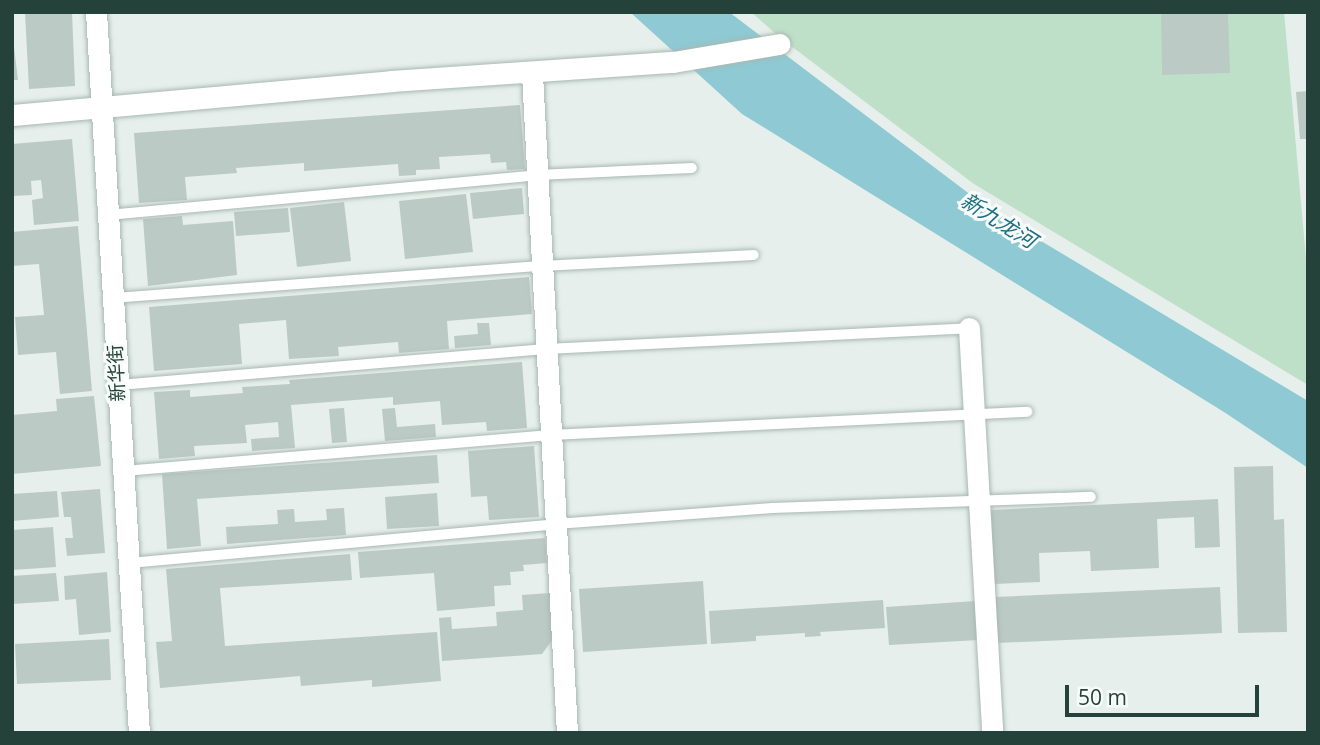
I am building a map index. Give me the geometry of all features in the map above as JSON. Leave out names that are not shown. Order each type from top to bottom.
[{"type":"street","name":"新华街","points":[[96,12],[139,733]]},
{"type":"street","points":[[12,115],[391,81],[531,74],[673,62],[779,44]]},
{"type":"street","points":[[531,74],[567,733]]},
{"type":"street","points":[[970,328],[992,733]]},
{"type":"lane","points":[[108,215],[537,175],[692,168]]},
{"type":"lane","points":[[113,298],[542,266],[754,255]]},
{"type":"lane","points":[[118,385],[546,349],[970,328]]},
{"type":"lane","points":[[123,471],[551,435],[1027,412]]},
{"type":"lane","points":[[129,562],[556,524],[772,508],[1091,496]]},
{"type":"green space","points":[[751,12],[1284,12],[1308,281],[1308,385],[974,184],[783,40]]},
{"type":"water","name":"新九龙河","points":[[630,12],[729,12],[996,214],[1308,401],[1308,468],[1224,412],[742,114]]},
{"type":"building","points":[[25,12],[72,12],[75,86],[29,89]]},
{"type":"building","points":[[1161,12],[1228,12],[1230,73],[1162,75]]},
{"type":"building","points":[[12,30],[18,80],[12,80]]},
{"type":"building","points":[[1308,91],[1308,139],[1300,139],[1296,92]]},
{"type":"building","points":[[520,105],[525,169],[507,170],[506,162],[491,163],[490,154],[439,157],[440,169],[416,170],[416,175],[399,176],[398,164],[304,171],[304,163],[236,168],[237,173],[185,177],[187,200],[139,203],[134,133]]},
{"type":"building","points":[[72,139],[79,221],[34,225],[32,200],[43,198],[41,180],[31,181],[32,195],[12,196],[12,144]]},
{"type":"building","points":[[522,188],[524,214],[473,219],[470,193]]},
{"type":"building","points":[[466,194],[473,252],[405,259],[399,201]]},
{"type":"building","points":[[344,202],[351,261],[297,267],[290,208]]},
{"type":"building","points":[[288,208],[290,232],[236,236],[234,212]]},
{"type":"building","points":[[182,216],[183,225],[233,221],[237,275],[148,286],[143,219]]},
{"type":"building","points":[[78,226],[92,391],[60,394],[56,352],[18,355],[15,317],[44,315],[39,264],[12,266],[12,232]]},
{"type":"building","points":[[529,277],[532,314],[447,321],[449,349],[399,353],[398,342],[338,347],[339,356],[289,359],[286,320],[239,324],[242,364],[154,371],[149,307]]},
{"type":"building","points":[[477,323],[489,323],[491,345],[455,348],[454,336],[478,334]]},
{"type":"building","points":[[522,362],[527,428],[487,431],[486,422],[442,425],[440,401],[393,405],[393,397],[291,405],[295,448],[252,451],[251,439],[279,437],[278,422],[245,425],[247,443],[194,446],[195,456],[159,459],[154,392],[190,390],[190,397],[243,393],[242,387],[290,384],[289,380]]},
{"type":"building","points":[[94,396],[101,466],[12,474],[12,415],[57,411],[56,399]]},
{"type":"building","points":[[344,408],[347,442],[332,443],[329,409]]},
{"type":"building","points":[[395,408],[397,427],[435,424],[436,437],[385,441],[382,409]]},
{"type":"building","points":[[534,446],[539,517],[489,520],[487,496],[471,497],[468,451]]},
{"type":"building","points":[[437,455],[439,483],[197,499],[201,546],[167,549],[162,474]]},
{"type":"building","points":[[1273,466],[1274,520],[1284,519],[1287,632],[1238,633],[1234,467]]},
{"type":"building","points":[[100,489],[105,553],[67,556],[65,538],[73,538],[71,517],[64,517],[61,492]]},
{"type":"building","points":[[57,491],[59,517],[12,521],[12,494]]},
{"type":"building","points":[[437,493],[439,526],[387,529],[385,497]]},
{"type":"building","points":[[1218,499],[1220,547],[1195,548],[1194,517],[1157,519],[1159,568],[1091,571],[1090,551],[1039,553],[1040,582],[994,584],[991,510]]},
{"type":"building","points":[[344,508],[346,535],[227,544],[226,527],[278,524],[277,510],[294,509],[295,522],[327,520],[326,509]]},
{"type":"building","points":[[53,527],[56,567],[12,570],[12,530]]},
{"type":"building","points":[[545,538],[547,563],[523,565],[524,571],[510,572],[511,585],[494,586],[495,606],[437,611],[434,573],[360,578],[358,552]]},
{"type":"building","points":[[350,554],[352,580],[220,588],[225,646],[437,632],[441,681],[372,687],[372,680],[301,686],[300,676],[160,688],[156,642],[172,641],[166,569]]},
{"type":"building","points":[[107,572],[111,632],[79,635],[76,599],[65,600],[64,576]]},
{"type":"building","points":[[56,573],[59,601],[12,604],[12,576]]},
{"type":"building","points":[[703,581],[707,644],[583,652],[579,589]]},
{"type":"building","points":[[1220,587],[1222,633],[997,643],[995,597]]},
{"type":"building","points":[[550,593],[553,639],[542,654],[442,661],[439,618],[451,617],[452,629],[497,626],[496,612],[523,610],[522,595]]},
{"type":"building","points":[[883,600],[885,628],[820,632],[821,636],[805,637],[805,633],[756,636],[756,641],[711,644],[709,611]]},
{"type":"building","points":[[976,601],[979,640],[889,645],[886,607]]},
{"type":"building","points":[[109,639],[111,680],[17,684],[15,644]]}]
